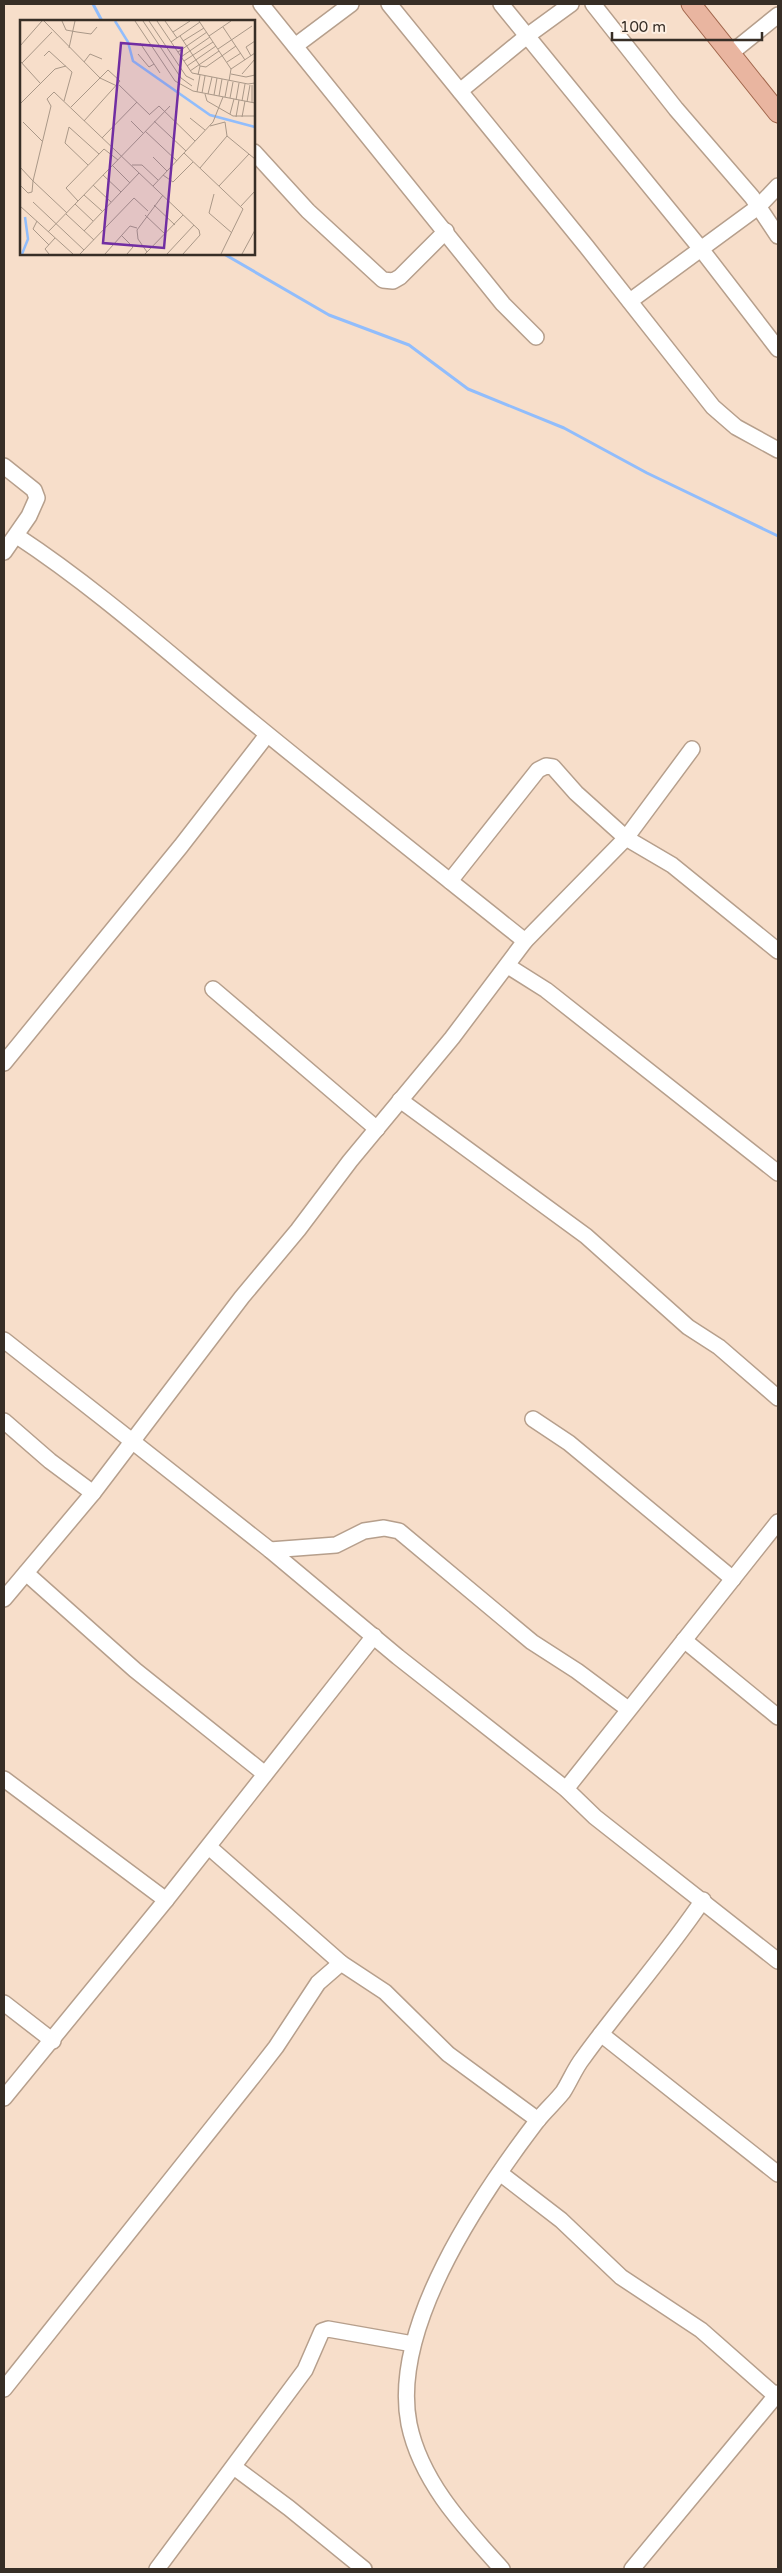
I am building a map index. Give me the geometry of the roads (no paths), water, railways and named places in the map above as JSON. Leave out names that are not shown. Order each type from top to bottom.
[{"type":"main road","points":[[691,4],[777,110]]},
{"type":"street","points":[[261,4],[503,304],[536,337]]},
{"type":"street","points":[[295,46],[352,4]]},
{"type":"street","points":[[389,4],[630,301],[713,407],[736,427],[778,450]]},
{"type":"street","points":[[501,4],[701,249],[778,349]]},
{"type":"street","points":[[460,91],[527,36],[571,4]]},
{"type":"street","points":[[593,4],[758,207],[778,236]]},
{"type":"street","points":[[731,53],[778,15]]},
{"type":"street","points":[[255,153],[308,211],[384,280],[393,281],[400,277],[446,231]]},
{"type":"street","points":[[630,301],[758,207],[778,186]]},
{"type":"street","points":[[4,466],[34,490],[37,498],[36,505],[17,536],[4,552]]},
{"type":"street","points":[[17,536],[60,564],[111,603],[267,735],[525,942]]},
{"type":"street","points":[[4,1063],[181,846],[267,735]]},
{"type":"street","points":[[4,1600],[93,1493],[130,1442],[377,1128],[452,1038],[525,942],[626,838],[692,749]]},
{"type":"street","points":[[450,881],[538,770],[546,766],[553,766],[576,793],[626,838],[672,864],[778,951]]},
{"type":"street","points":[[508,966],[546,990],[778,1173]]},
{"type":"street","points":[[213,989],[377,1128]]},
{"type":"street","points":[[400,1100],[586,1236],[606,1256],[688,1327],[719,1347],[778,1398]]},
{"type":"street","points":[[4,1340],[130,1442],[270,1550],[519,1755],[566,1789],[595,1817],[703,1900],[778,1961]]},
{"type":"street","points":[[533,1419],[569,1444],[733,1579]]},
{"type":"street","points":[[4,1421],[93,1493]]},
{"type":"street","points":[[566,1789],[778,1522]]},
{"type":"street","points":[[270,1550],[336,1545],[364,1531],[384,1528],[399,1531],[532,1642],[577,1671],[628,1709]]},
{"type":"street","points":[[26,1573],[136,1670],[265,1774]]},
{"type":"street","points":[[4,2098],[53,2041],[209,1847],[374,1636]]},
{"type":"street","points":[[684,1640],[778,1717]]},
{"type":"street","points":[[4,1779],[166,1900]]},
{"type":"street","points":[[209,1847],[341,1963],[385,1992],[448,2054],[538,2120]]},
{"type":"street","points":[[502,2569],[465,2528],[436,2489],[419,2458],[409,2424],[407,2392],[408,2367],[413,2344],[436,2283],[463,2232],[500,2173],[538,2120],[562,2093],[582,2060],[670,1947],[703,1900]]},
{"type":"street","points":[[4,2389],[261,2068],[318,1983],[341,1963]]},
{"type":"street","points":[[4,2003],[53,2041]]},
{"type":"street","points":[[601,2034],[778,2174]]},
{"type":"street","points":[[500,2173],[561,2220],[621,2277],[701,2330],[777,2394],[632,2569]]},
{"type":"street","points":[[157,2569],[305,2370],[322,2331],[328,2329],[413,2344]]},
{"type":"street","points":[[234,2467],[289,2508],[364,2569]]},
{"type":"waterway","points":[[93,4],[101,20]]},
{"type":"waterway","points":[[226,255],[329,315],[409,345],[468,389],[564,428],[647,473],[778,536]]}]
